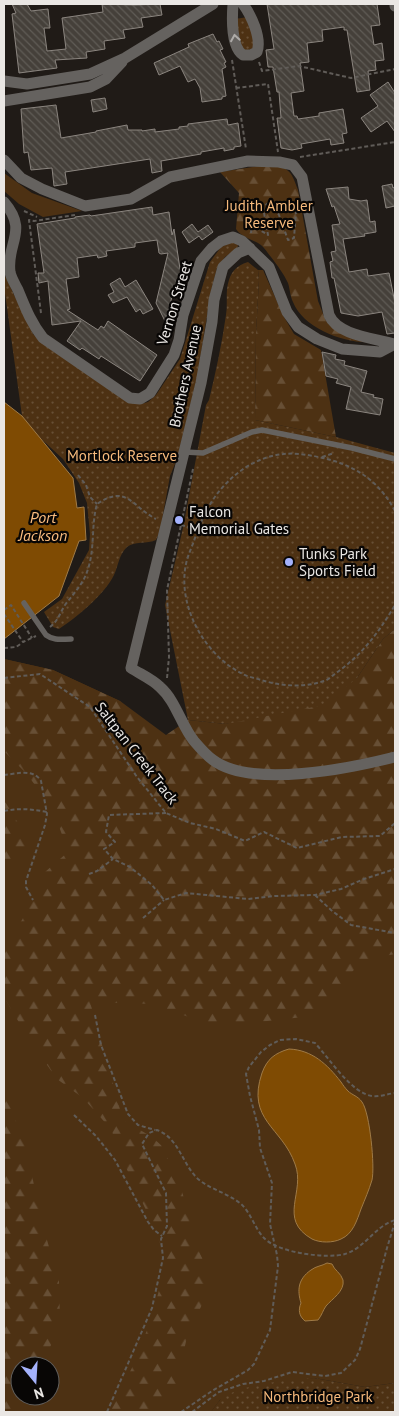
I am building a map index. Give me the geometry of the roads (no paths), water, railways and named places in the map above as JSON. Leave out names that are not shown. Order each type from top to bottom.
[{"type":"street","points":[[4,81],[27,84],[90,74],[125,58],[213,4]]},
{"type":"street","points":[[233,4],[232,18],[237,48],[240,53],[246,56],[257,52],[258,48],[254,25],[243,4]]},
{"type":"street","points":[[4,101],[90,87],[106,79],[125,58]]},
{"type":"street","points":[[4,160],[21,178],[42,189],[85,206],[131,199],[170,177],[248,162],[279,162],[293,165],[302,176],[332,322],[339,328],[366,338],[395,344]]},
{"type":"street","points":[[4,202],[15,218],[14,243],[7,261]]},
{"type":"street","name":"Vernon Street","points":[[7,261],[10,274],[34,326],[43,338],[130,398],[140,400],[150,393],[174,355],[180,340],[183,315],[201,261],[221,241],[233,238],[242,241],[269,267],[287,312],[298,327],[317,339],[342,349],[380,352],[395,344]]},
{"type":"street","name":"Brothers Avenue","points":[[250,248],[238,253],[223,267],[214,300],[212,322],[188,452],[131,668],[160,686],[167,694],[195,742],[214,761],[236,771],[265,775],[330,771],[395,756]]},
{"type":"lane","points":[[188,452],[203,453],[252,432],[262,430],[352,448],[395,459]]},
{"type":"lane","points":[[24,603],[50,638],[71,639]]},
{"type":"water","name":"Port Jackson","points":[[4,402],[22,416],[73,478],[77,508],[84,507],[86,540],[79,541],[59,596],[4,639]]},
{"type":"water","points":[[289,1049],[312,1055],[324,1064],[336,1075],[348,1091],[362,1102],[367,1117],[372,1153],[372,1180],[349,1234],[341,1239],[330,1242],[312,1239],[296,1223],[294,1214],[297,1185],[295,1164],[289,1151],[262,1113],[259,1102],[258,1089],[266,1064],[280,1052]]},
{"type":"water","points":[[327,1263],[332,1264],[342,1278],[342,1288],[326,1306],[318,1320],[305,1321],[301,1317],[299,1310],[301,1303],[299,1289],[301,1281],[311,1270]]},
{"type":"place","name":"Falcon Memorial Gates","points":[[179,520]]},
{"type":"place","name":"Tunks Park Sports Field","points":[[289,562]]},
{"type":"park label","name":"Judith Ambler Reserve","points":[[269,214]]},
{"type":"park label","name":"Mortlock Reserve","points":[[122,455]]},
{"type":"park label","name":"Northbridge Park","points":[[318,1396]]}]
